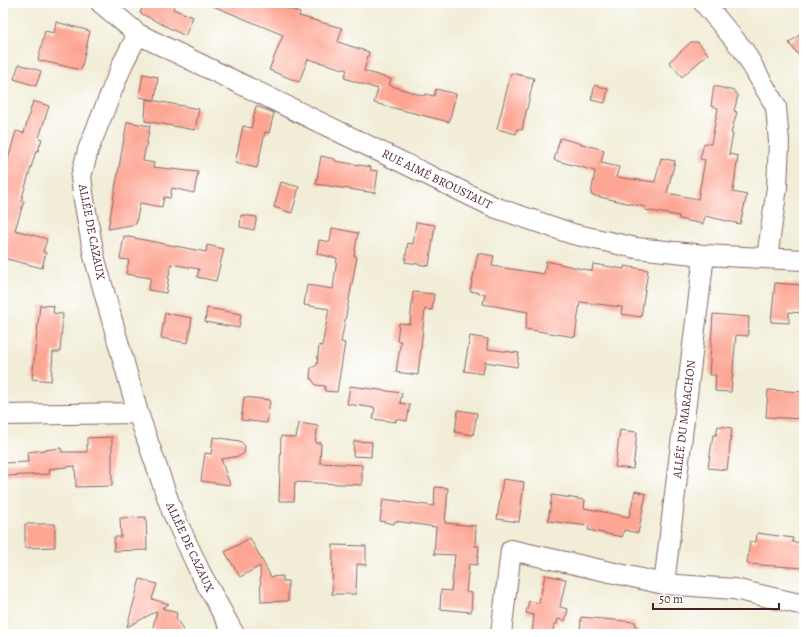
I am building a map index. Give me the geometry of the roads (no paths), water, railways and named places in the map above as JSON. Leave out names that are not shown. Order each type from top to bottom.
[{"type":"street","name":"RUE AIMÉ BROUSTAUT","points":[[101,3],[138,34],[494,207],[573,234],[636,248],[704,255],[804,260]]},
{"type":"street","points":[[704,3],[744,51],[776,108],[779,142],[777,186],[767,258]]},
{"type":"street","name":"ALLÉE DE CAZAUX","points":[[138,34],[123,63],[88,150],[81,177],[94,256],[138,413],[172,511],[200,572],[234,634]]},
{"type":"street","name":"ALLÉE DU MARACHON","points":[[664,584],[704,255]]},
{"type":"street","points":[[3,415],[138,413]]},
{"type":"street","points":[[501,634],[511,550],[664,584],[734,589],[804,604]]}]
